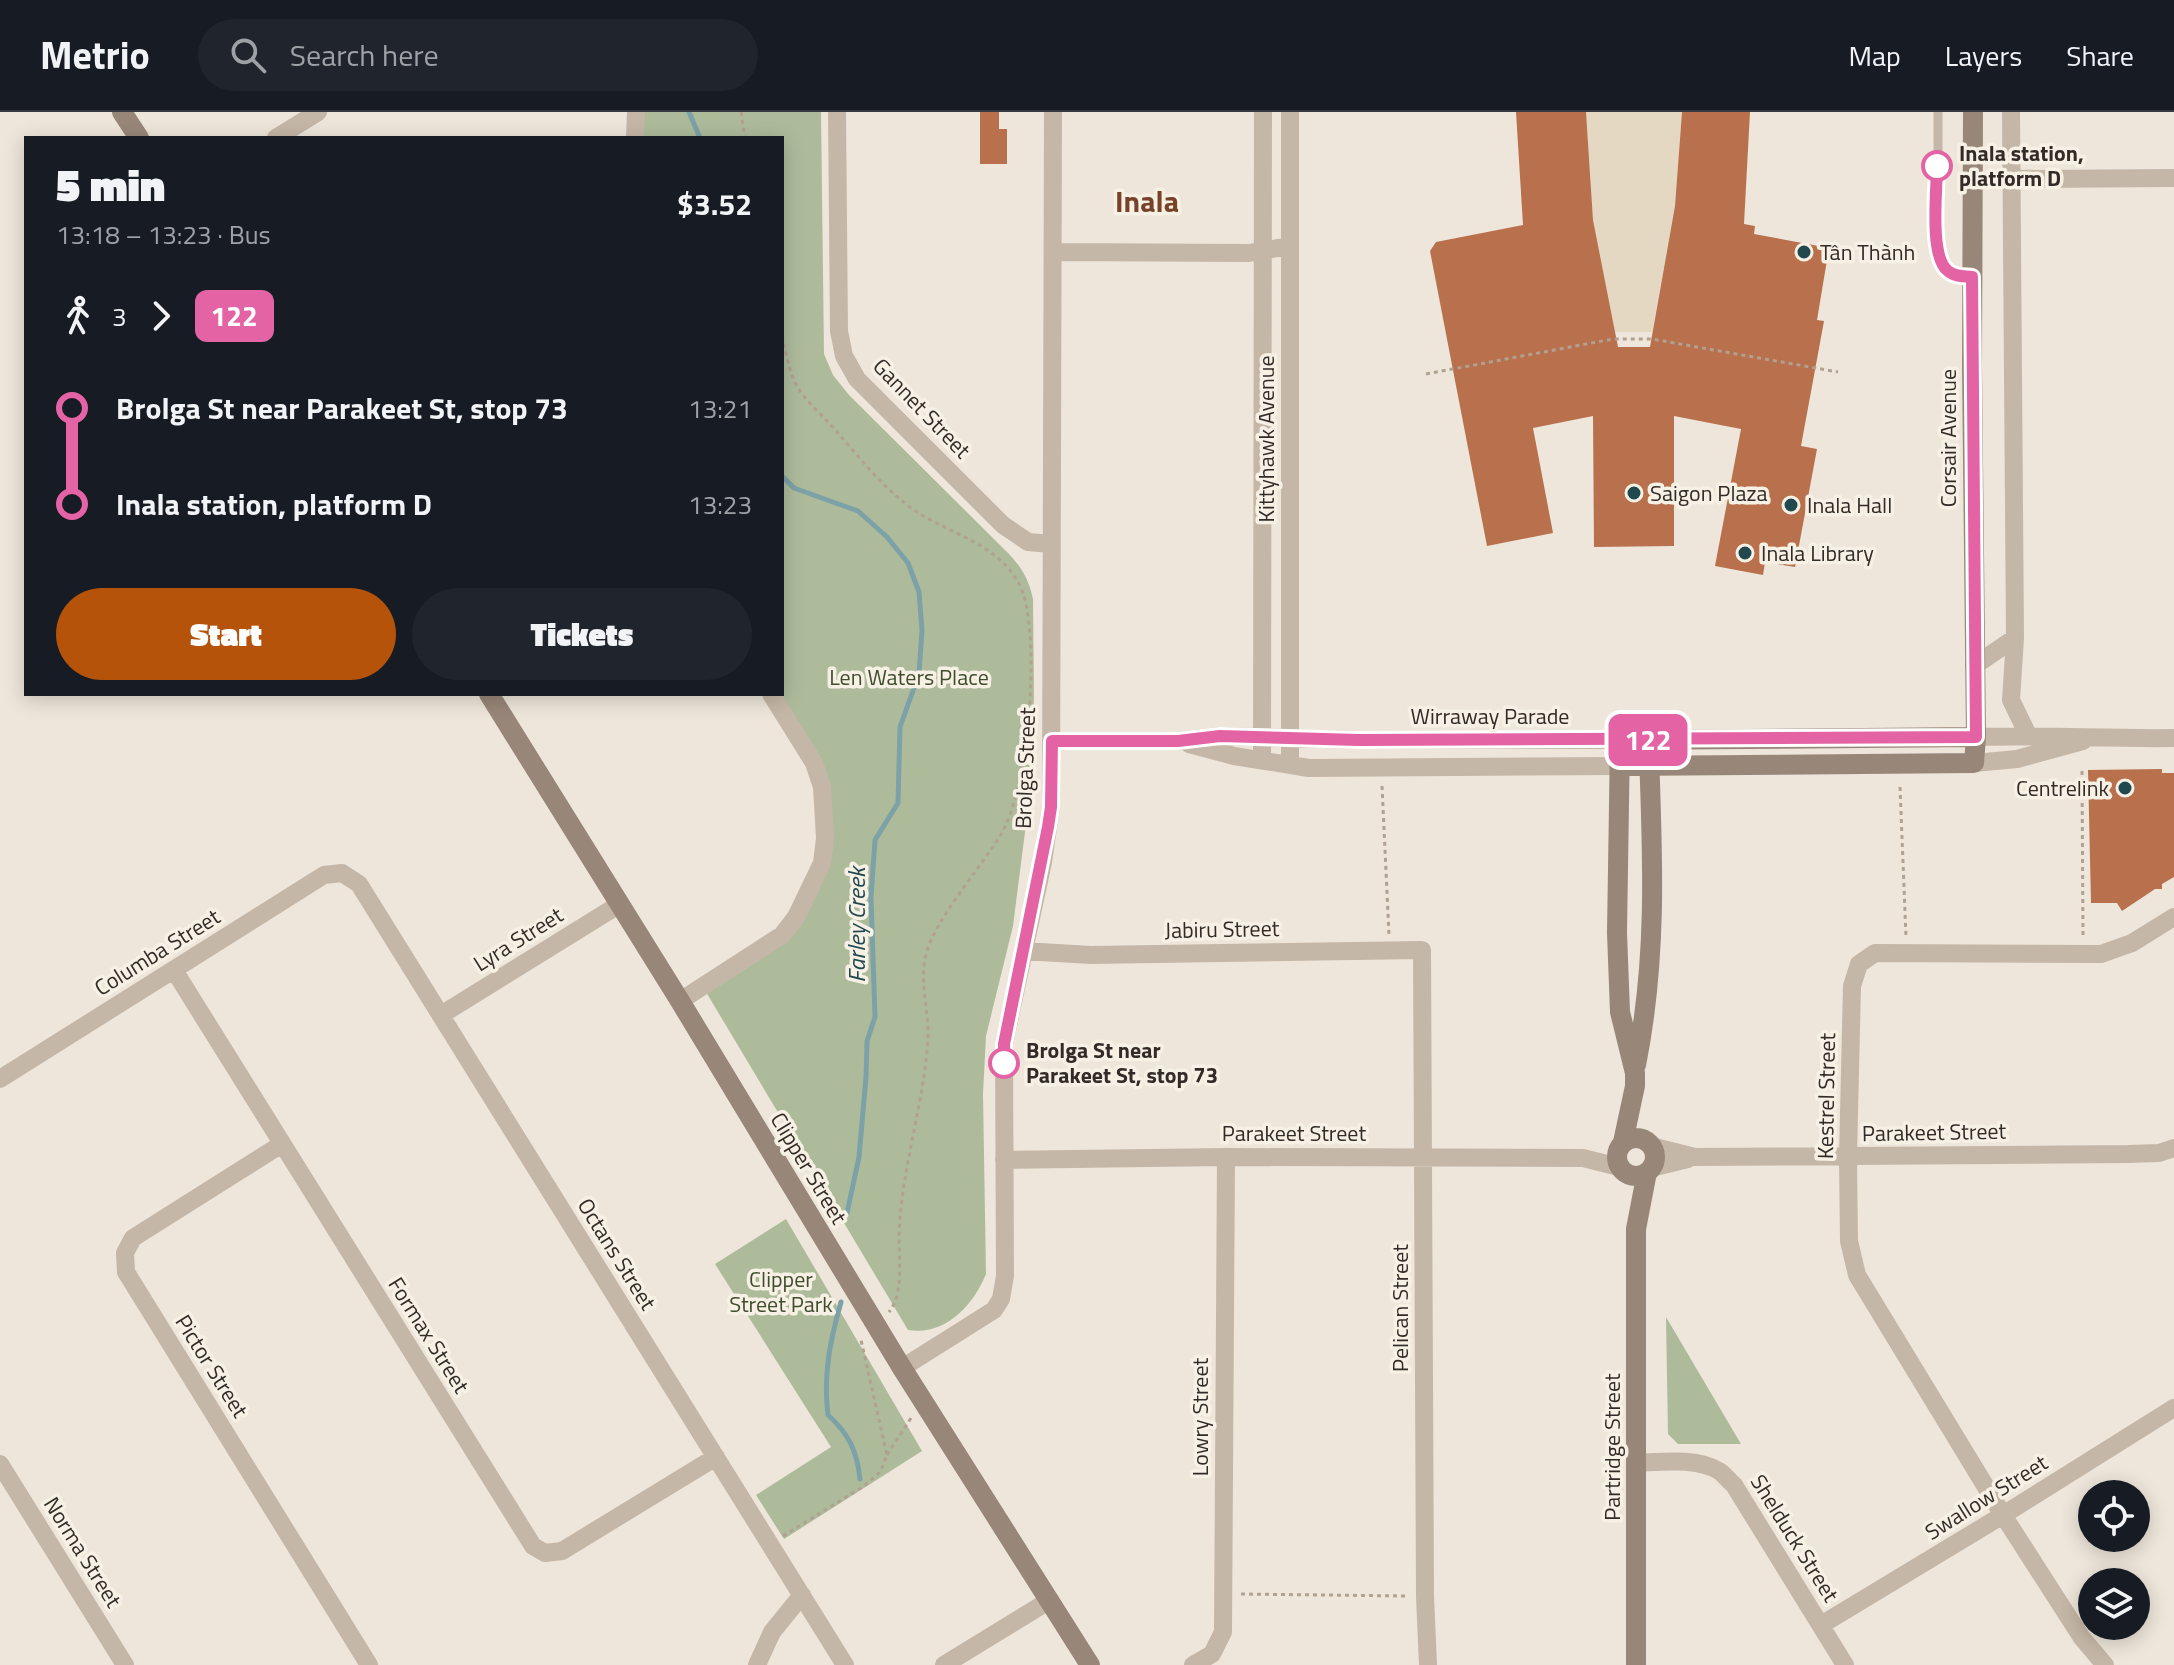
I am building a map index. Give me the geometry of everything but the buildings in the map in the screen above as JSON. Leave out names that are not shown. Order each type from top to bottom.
[{"type":"street","points":[[122,112],[138,136]]},
{"type":"street","points":[[279,136],[318,112]]},
{"type":"street","points":[[635,136],[636,112]]},
{"type":"street","name":"Gannet Street","points":[[837,112],[839,331],[844,356],[857,379],[1003,525],[1028,542],[1051,544]]},
{"type":"street","name":"Brolga Street","points":[[902,1368],[984,1319],[1001,1299],[1005,1276],[1004,1044],[1043,862],[1051,807],[1053,112]]},
{"type":"street","name":"Kittyhawk Avenue","points":[[1262,760],[1263,112]]},
{"type":"street","name":"Kittyhawk Avenue","points":[[1290,112],[1290,765]]},
{"type":"street","name":"Corsair Avenue","points":[[1973,112],[1974,763]]},
{"type":"street","points":[[2011,112],[2015,638],[2011,700],[2028,735]]},
{"type":"street","points":[[2012,179],[2174,178]]},
{"type":"street","points":[[1053,252],[1262,252],[1289,246]]},
{"type":"street","points":[[1974,666],[2015,638]]},
{"type":"street","name":"Clipper Street","points":[[490,696],[680,1001],[902,1368],[1090,1665]]},
{"type":"street","points":[[680,1001],[782,935],[796,917],[822,863],[825,838],[822,787],[814,763],[772,696]]},
{"type":"street","name":"Wirraway Parade","points":[[1052,741],[1178,741],[1220,736],[1620,740],[2028,735],[2090,739],[2174,738]]},
{"type":"street","name":"Wirraway Parade","points":[[1178,741],[1219,753],[1309,768],[1974,763],[2017,759],[2090,739]]},
{"type":"street","name":"Partridge Street","points":[[1620,740],[1617,933],[1620,1012],[1635,1073]]},
{"type":"street","name":"Partridge Street","points":[[1636,1665],[1636,1229],[1621,1157],[1635,1095],[1635,1073],[1646,1017],[1652,949],[1654,878],[1648,740]]},
{"type":"street","name":"Columba Street","points":[[0,1079],[324,875],[342,873]]},
{"type":"street","name":"Octans Street","points":[[342,873],[359,884],[845,1665]]},
{"type":"street","name":"Lyra Street","points":[[441,1015],[620,904]]},
{"type":"street","name":"Kestrel Street","points":[[2105,1665],[2082,1638],[2003,1515],[1857,1275],[1849,1241],[1852,986],[1859,964],[1875,953],[2101,954],[2132,943],[2174,917]]},
{"type":"street","name":"Jabiru Street","points":[[1023,951],[1091,955],[1422,950]]},
{"type":"street","name":"Pelican Street","points":[[1422,950],[1425,1596],[1428,1665]]},
{"type":"street","name":"Formax Street","points":[[174,970],[533,1546],[545,1553],[562,1551],[716,1457]]},
{"type":"street","name":"Partridge Street","points":[[1635,1095],[1649,1144]]},
{"type":"street","points":[[1635,1138],[1649,1144],[1655,1157],[1649,1170],[1636,1176],[1621,1157],[1635,1138]]},
{"type":"street","name":"Pictor Street","points":[[282,1144],[133,1238],[125,1253],[126,1272],[369,1665]]},
{"type":"street","name":"Parakeet Street","points":[[1649,1144],[1695,1157],[2159,1153],[2174,1148]]},
{"type":"street","name":"Lowry Street","points":[[1193,1665],[1212,1654],[1223,1632],[1226,1157]]},
{"type":"street","name":"Parakeet Street","points":[[1004,1160],[1621,1157]]},
{"type":"street","name":"Parakeet Street","points":[[1649,1170],[1695,1157]]},
{"type":"street","name":"Partridge Street","points":[[1636,1229],[1649,1170]]},
{"type":"street","name":"Swallow Street","points":[[1821,1625],[2174,1408]]},
{"type":"street","name":"Shelduck Street","points":[[1636,1463],[1680,1462],[1719,1471],[1734,1485],[1845,1665]]},
{"type":"street","name":"Norma Street","points":[[0,1464],[125,1665]]},
{"type":"street","points":[[757,1665],[772,1632],[802,1595]]},
{"type":"street","points":[[944,1665],[1050,1600]]},
{"type":"lane","points":[[1938,112],[1938,253],[1945,270],[1972,277]]},
{"type":"path","points":[[741,112],[745,136]]},
{"type":"path","points":[[1426,374],[1613,339],[1652,339],[1838,372]]},
{"type":"path","points":[[1634,339],[1634,347]]},
{"type":"path","points":[[784,350],[800,390],[887,488],[922,515],[982,545],[1007,566],[1022,591],[1028,620],[1031,713],[1013,809],[1002,834],[926,952],[923,975],[928,1035],[925,1071],[901,1198],[898,1297],[891,1310],[859,1333],[887,1455]]},
{"type":"path","points":[[2082,771],[2083,955]]},
{"type":"path","points":[[1382,786],[1390,950]]},
{"type":"path","points":[[1900,787],[1906,953]]},
{"type":"path","points":[[770,1544],[864,1486],[880,1472],[887,1455],[922,1400]]},
{"type":"path","points":[[1223,1594],[1425,1596]]},
{"type":"green space","name":"Len Waters Place","points":[[636,112],[821,112],[824,354],[833,375],[849,395],[1018,564],[1033,599],[1031,785],[1013,926],[986,1036],[983,1094],[986,1274],[965,1307],[946,1323],[934,1328],[908,1330],[703,987],[782,935],[822,863],[822,787],[772,696],[784,696],[784,136],[635,136]]},
{"type":"green space","name":"Clipper Street Park","points":[[786,1219],[922,1451],[784,1539],[756,1495],[831,1447],[715,1264]]},
{"type":"green space","points":[[1666,1317],[1741,1444],[1678,1444],[1668,1434]]},
{"type":"shaded area","points":[[1586,112],[1682,112],[1675,206],[1652,332],[1615,332],[1593,220]]},
{"type":"waterway","name":"Farley Creek","points":[[689,112],[699,136]]},
{"type":"waterway","name":"Farley Creek","points":[[784,478],[794,488],[858,511],[887,537],[908,563],[919,592],[922,630],[919,674],[900,727],[898,803],[875,840],[871,897],[875,1017],[867,1041],[859,1157],[847,1213]]},
{"type":"waterway","name":"Farley Creek","points":[[841,1302],[828,1358],[828,1415],[851,1444],[860,1479]]},
{"type":"bus line","name":"122","points":[[1004,1063],[1004,1044],[1043,862],[1051,807],[1052,741],[1178,741],[1220,736],[1359,740],[1976,737],[1972,277],[1952,274],[1940,263],[1936,239],[1937,166]]},
{"type":"place","name":"Inala station, platform D","points":[[1937,166]]},
{"type":"place","name":"Tân Thành","points":[[1804,252]]},
{"type":"place","name":"Saigon Plaza","points":[[1634,493]]},
{"type":"place","name":"Inala Hall","points":[[1791,505]]},
{"type":"place","name":"Inala Library","points":[[1745,553]]},
{"type":"place","name":"Centrelink","points":[[2125,788]]},
{"type":"place","name":"Brolga St near Parakeet St, stop 73","points":[[1004,1063]]},
{"type":"district","name":"Inala","points":[[1147,201]]}]
